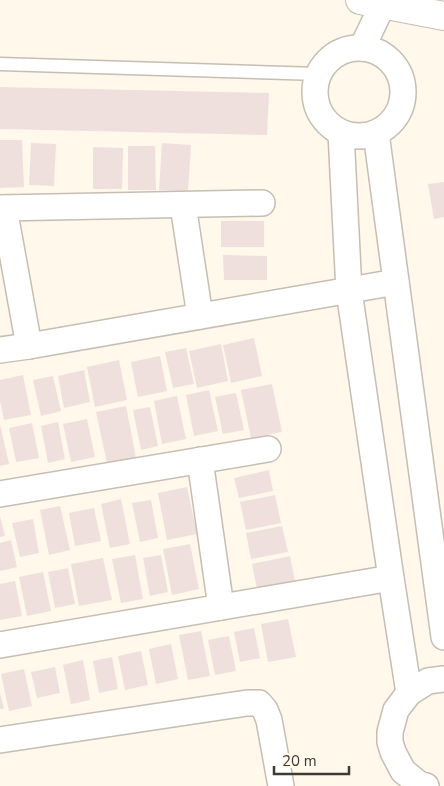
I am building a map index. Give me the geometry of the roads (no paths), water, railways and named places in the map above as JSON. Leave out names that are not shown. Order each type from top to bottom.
[{"type":"main road","points":[[372,2],[444,16]]},
{"type":"street","points":[[362,48],[372,2]]},
{"type":"street","points":[[362,48],[378,52],[392,63],[401,77],[403,94],[399,110],[390,124],[376,133],[358,137],[341,133],[326,123],[317,109],[314,92],[318,74],[325,63],[336,54],[348,49],[362,48]]},
{"type":"street","points":[[341,133],[349,290],[390,578],[409,693]]},
{"type":"street","points":[[376,133],[444,637]]},
{"type":"street","points":[[29,346],[2,208],[262,203]]},
{"type":"street","points":[[183,205],[200,316]]},
{"type":"street","points":[[0,350],[396,282]]},
{"type":"street","points":[[0,494],[268,449]]},
{"type":"street","points":[[200,460],[221,607]]},
{"type":"street","points":[[0,645],[390,578]]},
{"type":"street","points":[[416,785],[403,770],[393,752],[390,732],[396,710],[409,693],[428,681],[444,679]]},
{"type":"street","points":[[0,740],[247,703],[259,703],[265,710],[269,720],[281,786]]},
{"type":"lane","points":[[0,64],[318,74]]}]
